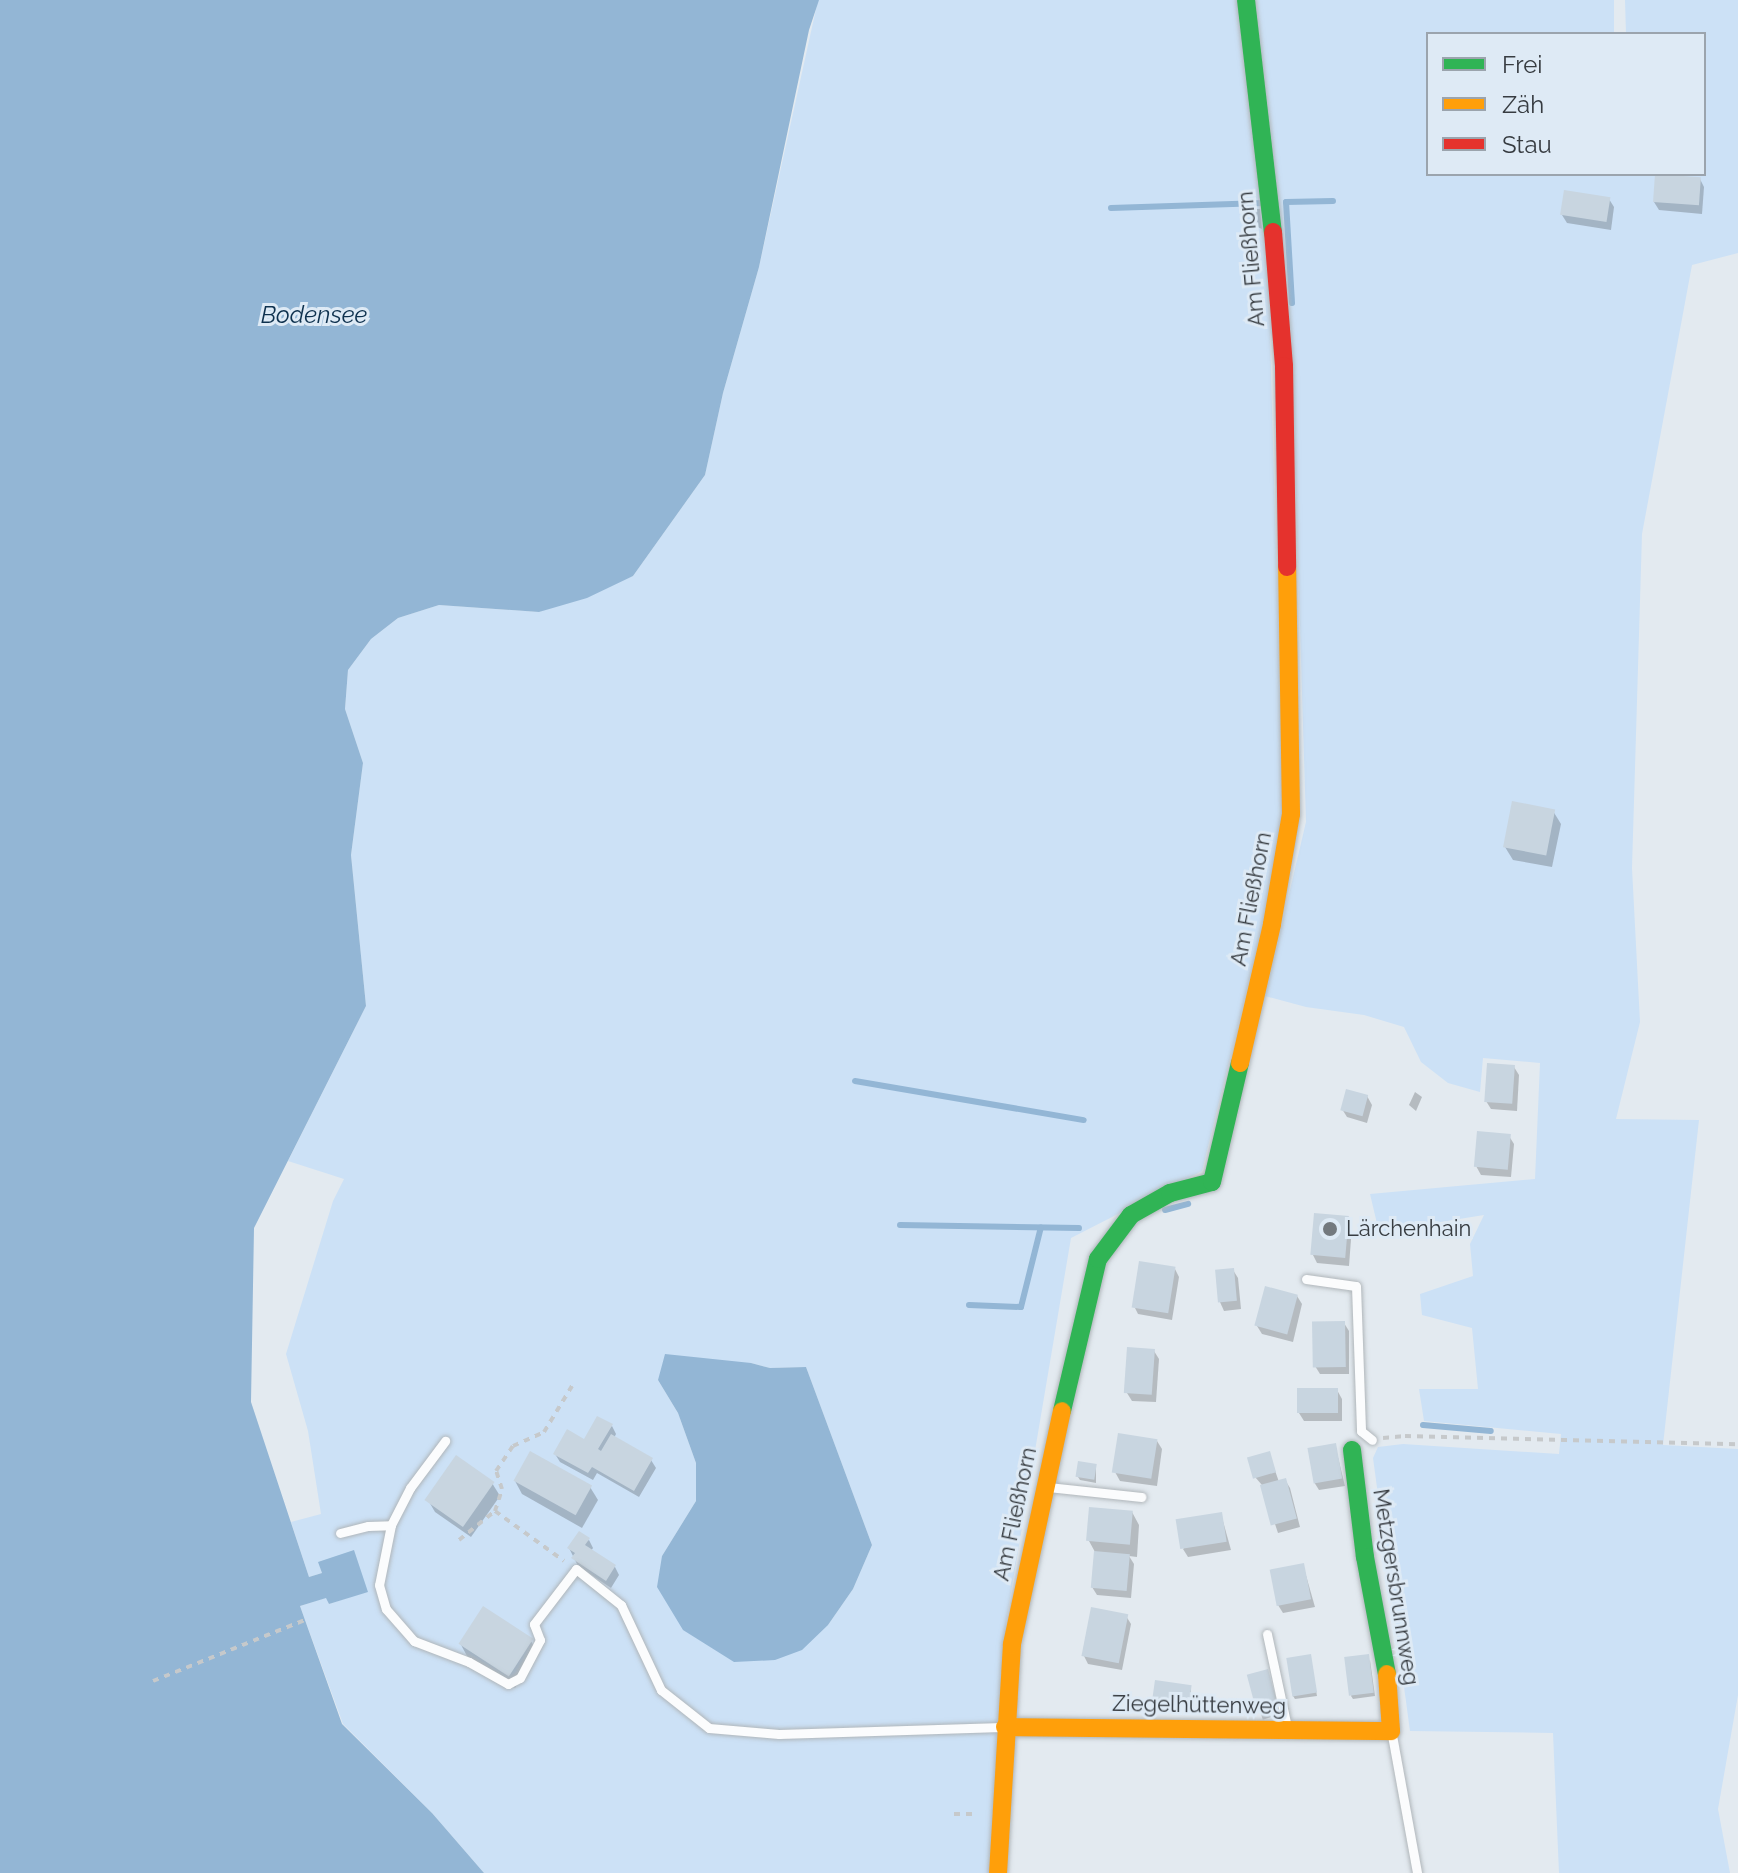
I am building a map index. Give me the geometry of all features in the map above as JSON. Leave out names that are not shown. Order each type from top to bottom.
[{"type":"street","name":"Am Fließhorn","points":[[998,1873],[1012,1644],[1044,1486],[1098,1259],[1131,1215],[1170,1193],[1212,1182],[1259,984],[1291,814],[1284,366],[1265,141],[1246,0]]},
{"type":"street","name":"Metzgersbrunnweg","points":[[1352,1450],[1365,1557],[1389,1684],[1391,1731]]},
{"type":"street","name":"Ziegelhüttenweg","points":[[1005,1727],[1391,1731]]},
{"type":"lane","points":[[1306,1279],[1356,1286],[1361,1431],[1372,1440]]},
{"type":"lane","points":[[445,1441],[410,1488],[391,1525],[379,1585],[386,1609],[414,1641],[469,1662],[508,1684],[520,1678],[540,1640],[534,1624],[576,1569],[621,1605],[661,1690],[709,1728],[779,1734],[1005,1727]]},
{"type":"lane","points":[[1044,1486],[1141,1497]]},
{"type":"lane","points":[[340,1533],[391,1525]]},
{"type":"lane","points":[[1267,1634],[1287,1730]]},
{"type":"lane","points":[[1391,1731],[1417,1873]]},
{"type":"path","points":[[459,1540],[495,1511],[502,1489],[496,1471],[513,1446],[544,1432],[572,1386]]},
{"type":"path","points":[[1372,1440],[1405,1436],[1738,1444]]},
{"type":"path","points":[[495,1511],[576,1569]]},
{"type":"path","points":[[153,1681],[305,1620]]},
{"type":"shaded area","points":[[818,0],[1614,0],[1614,32],[1426,32],[1426,176],[1706,176],[1706,32],[1626,32],[1625,0],[1738,0],[1738,253],[1692,265],[1642,534],[1632,868],[1640,1022],[1616,1119],[1699,1120],[1663,1445],[1738,1449],[1738,1695],[1718,1809],[1730,1873],[1559,1873],[1553,1733],[1410,1731],[1373,1458],[1378,1447],[1403,1444],[1559,1454],[1561,1434],[1424,1421],[1419,1389],[1478,1389],[1472,1328],[1422,1315],[1420,1294],[1473,1276],[1470,1244],[1484,1215],[1379,1232],[1370,1194],[1535,1179],[1540,1063],[1483,1058],[1480,1092],[1448,1083],[1421,1062],[1404,1027],[1364,1015],[1306,1007],[1265,996],[1306,822],[1292,369],[1270,333],[1283,813],[1264,920],[1202,1171],[1071,1238],[1006,1622],[991,1873],[484,1873],[432,1813],[343,1724],[300,1606],[327,1597],[329,1604],[367,1591],[319,1562],[322,1573],[309,1577],[291,1522],[321,1514],[308,1431],[286,1354],[333,1201],[344,1179],[288,1161],[366,1006],[351,855],[363,763],[345,709],[348,670],[371,639],[398,618],[439,605],[539,612],[633,576],[705,475],[723,393],[759,267]],"holes":[[[751,1363],[770,1368],[806,1367],[872,1545],[853,1589],[828,1625],[662,1556],[696,1501],[696,1463],[678,1413],[658,1380]]]},
{"type":"water","name":"Bodensee","points":[[0,0],[819,0],[809,30],[759,267],[723,393],[705,475],[633,576],[587,598],[539,612],[439,605],[398,618],[371,639],[348,670],[345,709],[363,763],[351,855],[366,1006],[254,1228],[251,1402],[309,1577],[322,1573],[318,1562],[354,1550],[368,1592],[329,1604],[326,1598],[300,1606],[342,1724],[432,1813],[484,1873],[0,1873]]},
{"type":"water","points":[[665,1354],[751,1363],[770,1368],[806,1367],[872,1545],[853,1589],[828,1625],[802,1650],[775,1660],[734,1662],[683,1630],[657,1587],[662,1556],[696,1501],[696,1463],[678,1413],[658,1380]]},
{"type":"building","points":[[1655,176],[1701,177],[1699,205],[1653,202]]},
{"type":"building","points":[[1564,190],[1610,197],[1607,222],[1560,215]]},
{"type":"building","points":[[1512,801],[1555,809],[1546,856],[1503,847]]},
{"type":"building","points":[[1487,1063],[1515,1065],[1512,1104],[1484,1102]]},
{"type":"building","points":[[1346,1089],[1368,1095],[1363,1116],[1340,1110]]},
{"type":"building","points":[[1477,1131],[1511,1134],[1508,1170],[1474,1167]]},
{"type":"building","name":"Lärchenhain","points":[[1314,1213],[1349,1216],[1345,1258],[1310,1255]]},
{"type":"building","points":[[1139,1261],[1176,1267],[1168,1313],[1132,1307]]},
{"type":"building","points":[[1234,1268],[1237,1301],[1218,1303],[1215,1270]]},
{"type":"building","points":[[1265,1286],[1298,1295],[1287,1334],[1254,1326]]},
{"type":"building","points":[[1345,1321],[1346,1367],[1313,1368],[1312,1322]]},
{"type":"building","points":[[1127,1347],[1155,1349],[1152,1395],[1124,1393]]},
{"type":"building","points":[[1297,1388],[1338,1388],[1338,1413],[1297,1413]]},
{"type":"building","points":[[597,1416],[613,1424],[598,1449],[601,1451],[611,1434],[653,1458],[634,1491],[592,1467],[588,1473],[553,1454],[567,1429],[584,1439]]},
{"type":"building","points":[[1118,1433],[1158,1439],[1151,1479],[1112,1473]]},
{"type":"building","points":[[1336,1443],[1342,1478],[1314,1483],[1307,1448]]},
{"type":"building","points":[[530,1451],[592,1485],[576,1515],[514,1481]]},
{"type":"building","points":[[1270,1451],[1276,1472],[1253,1479],[1247,1458]]},
{"type":"building","points":[[456,1455],[495,1482],[463,1527],[424,1500]]},
{"type":"building","points":[[1078,1461],[1097,1464],[1094,1480],[1075,1477]]},
{"type":"building","points":[[1286,1478],[1297,1519],[1271,1526],[1260,1485]]},
{"type":"building","points":[[1089,1507],[1133,1511],[1130,1545],[1086,1541]]},
{"type":"building","points":[[1222,1512],[1227,1542],[1180,1549],[1176,1519]]},
{"type":"building","points":[[579,1531],[590,1538],[585,1545],[616,1565],[606,1581],[571,1558],[575,1553],[567,1548]]},
{"type":"building","points":[[1094,1551],[1130,1554],[1127,1591],[1091,1588]]},
{"type":"building","points":[[1304,1563],[1311,1599],[1277,1606],[1270,1570]]},
{"type":"building","points":[[483,1606],[533,1639],[509,1676],[458,1644]]},
{"type":"building","points":[[1091,1607],[1128,1614],[1119,1663],[1081,1656]]},
{"type":"building","points":[[1311,1654],[1317,1693],[1292,1696],[1286,1658]]},
{"type":"building","points":[[1369,1654],[1374,1693],[1349,1696],[1344,1657]]},
{"type":"building","points":[[1268,1669],[1278,1706],[1257,1711],[1247,1675]]},
{"type":"building","points":[[1155,1680],[1192,1685],[1189,1702],[1153,1697]]},
{"type":"waterway","points":[[1292,303],[1286,202],[1333,201]]},
{"type":"waterway","points":[[1111,208],[1263,203]]},
{"type":"waterway","points":[[855,1081],[1084,1120]]},
{"type":"waterway","points":[[1165,1210],[1188,1204]]},
{"type":"waterway","points":[[900,1225],[1079,1228]]},
{"type":"waterway","points":[[969,1305],[1021,1307],[1041,1227]]},
{"type":"waterway","points":[[1423,1425],[1491,1431]]},
{"type":"traffic: fast","points":[[1246,0],[1273,232]]},
{"type":"traffic: fast","points":[[1062,1411],[1098,1259],[1131,1215],[1170,1193],[1212,1182],[1240,1063]]},
{"type":"traffic: fast","points":[[1352,1450],[1365,1557],[1387,1674]]},
{"type":"traffic: slow","points":[[1240,1063],[1272,924],[1291,814],[1287,567]]},
{"type":"traffic: slow","points":[[998,1873],[1012,1644],[1062,1411]]},
{"type":"traffic: slow","points":[[1005,1727],[1391,1731],[1387,1674]]},
{"type":"traffic: jam","points":[[1273,232],[1284,366],[1287,567]]},
{"type":"place","name":"Lärchenhain","points":[[1330,1229]]}]
